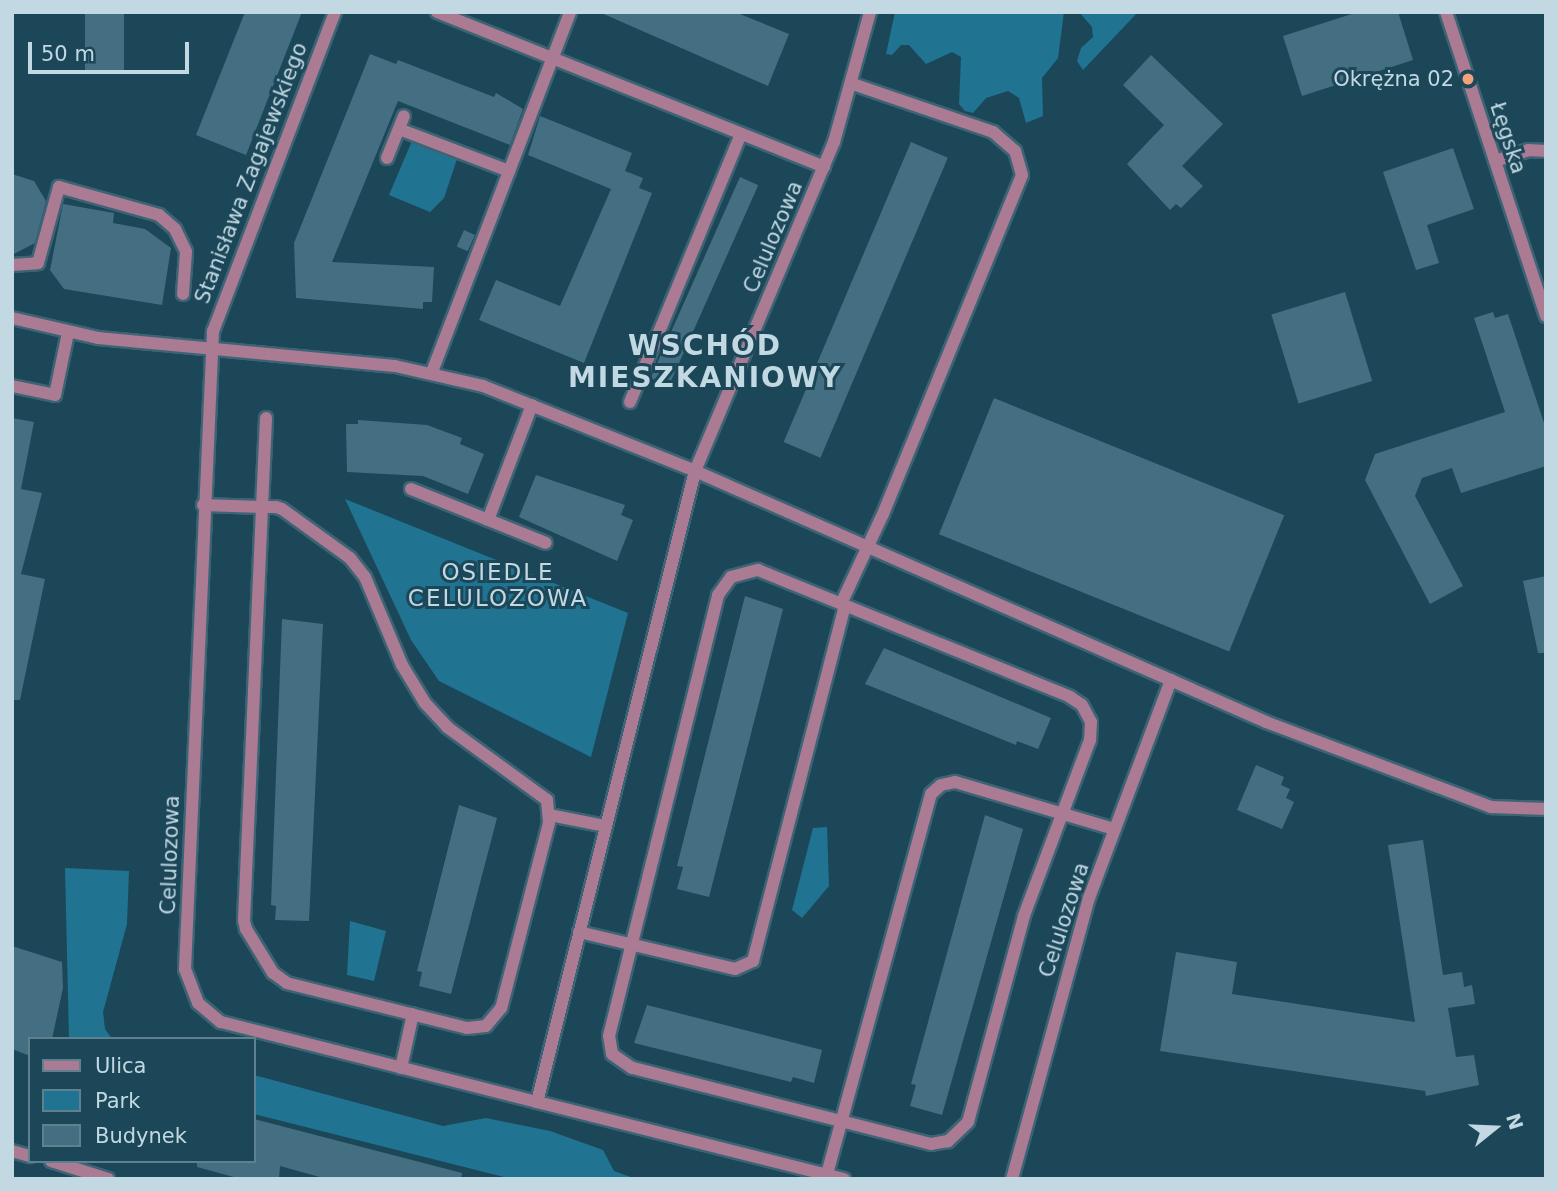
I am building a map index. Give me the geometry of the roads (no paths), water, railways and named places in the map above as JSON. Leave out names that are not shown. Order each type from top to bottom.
[{"type":"street","name":"Stanisława Zagajewskiego","points":[[210,349],[222,298],[335,12]]},
{"type":"street","points":[[437,12],[824,167]]},
{"type":"street","points":[[432,372],[570,12]]},
{"type":"street","name":"Celulozowa","points":[[537,1102],[695,471],[824,167],[853,84],[870,12]]},
{"type":"street","name":"Łęgska","points":[[1446,12],[1546,316]]},
{"type":"street","points":[[579,932],[735,969],[753,961],[843,605],[865,545],[883,514],[1022,175],[1015,151],[992,132],[853,84]]},
{"type":"street","points":[[387,158],[404,117]]},
{"type":"street","points":[[398,129],[509,171]]},
{"type":"street","points":[[630,401],[741,134]]},
{"type":"street","points":[[1495,161],[1528,150],[1546,151]]},
{"type":"street","points":[[12,265],[38,263],[59,187],[159,215],[175,229],[186,253],[183,295]]},
{"type":"street","points":[[12,318],[68,333],[432,372],[532,405],[695,471],[1266,722],[1491,807],[1546,809]]},
{"type":"street","points":[[12,386],[55,395],[68,333]]},
{"type":"street","name":"Celulozowa","points":[[210,349],[185,956],[188,983],[198,1003],[221,1022],[844,1179]]},
{"type":"street","points":[[488,520],[532,405]]},
{"type":"street","points":[[203,505],[262,507],[289,511],[356,564],[425,704],[447,727],[542,794],[550,815],[497,1017],[474,1029],[281,980],[246,929],[262,507],[266,418]]},
{"type":"street","points":[[411,489],[546,543]]},
{"type":"street","points":[[758,570],[843,605],[1082,705],[1091,732],[1024,916],[964,1130],[948,1142],[931,1144],[618,1061],[609,1036],[721,588],[737,573],[758,570]]},
{"type":"street","name":"Celulozowa","points":[[1012,1179],[1062,989],[1114,829],[1171,680]]},
{"type":"street","points":[[827,1174],[839,1120],[930,794],[941,785],[955,782],[1114,829]]},
{"type":"street","points":[[550,815],[605,826]]},
{"type":"street","points":[[401,1068],[413,1014]]},
{"type":"street","points":[[57,1163],[108,1179]]},
{"type":"place","name":"Okrężna 02","points":[[1468,79]]},
{"type":"district","name":"WSCHÓD MIESZKANIOWY","points":[[705,362]]},
{"type":"district","name":"OSIEDLE CELULOZOWA","points":[[498,585]]}]
